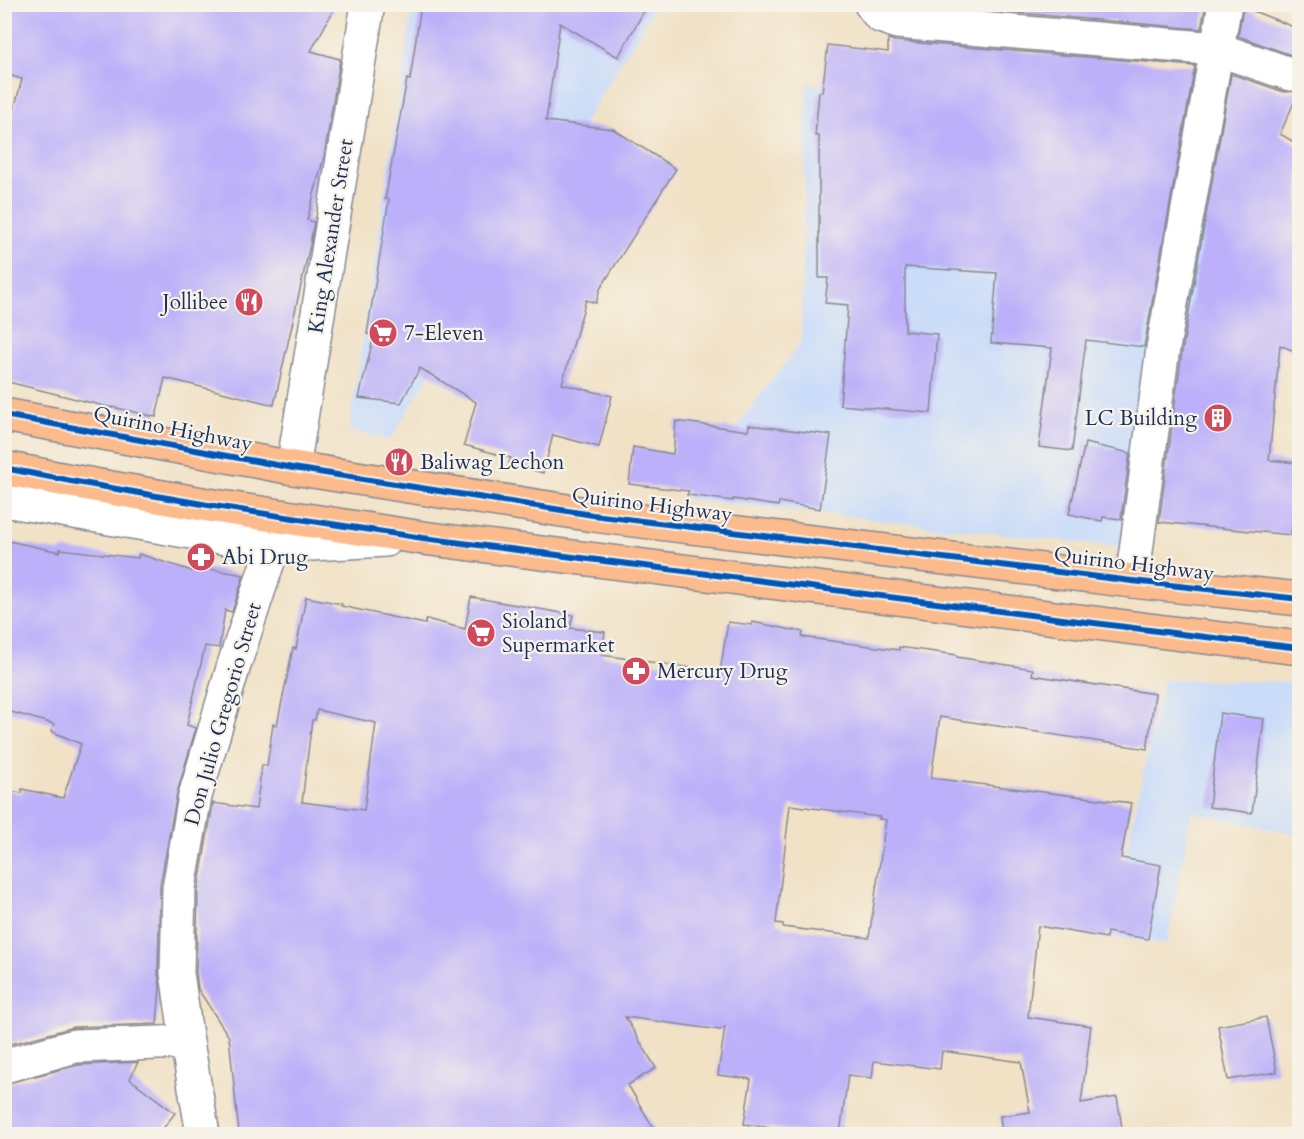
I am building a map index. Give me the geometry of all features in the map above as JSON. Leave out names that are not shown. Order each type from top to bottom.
[{"type":"main road","name":"Quirino Highway","points":[[4,415],[293,468],[592,515],[1132,581],[1299,599]]},
{"type":"main road","points":[[4,468],[208,505],[423,538],[1299,648]]},
{"type":"street","name":"King Alexander Street","points":[[293,468],[368,4]]},
{"type":"street","points":[[871,4],[880,16],[897,22],[1216,50],[1290,74],[1299,72]]},
{"type":"street","points":[[1132,581],[1163,348],[1225,4]]},
{"type":"street","points":[[4,500],[273,546],[423,538]]},
{"type":"street","name":"Don Julio Gregorio Street","points":[[203,1134],[177,973],[179,888],[195,796],[234,664],[273,546]]},
{"type":"street","points":[[4,1066],[75,1046],[187,1041]]},
{"type":"shaded area","points":[[413,5],[656,5],[390,440],[349,430]]},
{"type":"shaded area","points":[[807,83],[1227,116],[1184,358],[1151,356],[1127,548],[682,498],[801,342]]},
{"type":"shaded area","points":[[1163,680],[1299,682],[1299,835],[1192,812],[1167,944],[1108,937]]},
{"type":"building","points":[[4,4],[337,4],[311,51],[340,59],[324,157],[307,220],[314,222],[310,245],[274,405],[165,378],[156,417],[4,381],[4,149],[22,79],[4,74]]},
{"type":"building","points":[[421,4],[648,4],[618,57],[560,23],[546,121],[613,129],[676,169],[600,289],[596,303],[586,300],[562,384],[612,396],[599,447],[553,435],[543,473],[509,463],[511,458],[464,445],[476,402],[420,368],[401,403],[359,398],[374,335],[367,334],[389,199],[385,199],[407,79],[410,80]]},
{"type":"building","points":[[913,4],[1206,4],[1201,29]]},
{"type":"building","points":[[1243,7],[1299,29],[1299,54],[1291,55],[1238,36]]},
{"type":"building","points":[[888,39],[1195,66],[1144,347],[1086,340],[1072,451],[1039,447],[1052,348],[991,343],[997,273],[905,267],[905,331],[937,334],[931,413],[840,405],[848,305],[825,303],[828,278],[819,278],[819,136],[815,136],[819,92],[822,92],[828,45],[888,52]]},
{"type":"building","points":[[1231,74],[1284,92],[1299,91],[1280,134],[1299,145],[1299,353],[1280,345],[1269,460],[1298,463],[1291,535],[1159,522],[1182,351]]},
{"type":"building","points":[[676,421],[748,431],[749,425],[831,435],[820,509],[779,502],[778,506],[687,495],[689,491],[629,484],[633,447],[673,454]]},
{"type":"building","points":[[1085,443],[1130,453],[1121,519],[1103,517],[1102,521],[1069,514]]},
{"type":"building","points":[[4,540],[60,552],[60,549],[138,558],[139,554],[192,571],[193,566],[244,575],[232,612],[225,610],[219,648],[205,646],[187,725],[196,728],[177,793],[160,885],[158,973],[160,987],[157,1024],[74,1027],[4,1046],[4,790],[22,793],[22,789],[63,798],[81,744],[51,731],[54,724],[4,710]]},
{"type":"building","points":[[306,597],[425,624],[426,619],[465,629],[471,597],[573,615],[570,628],[605,632],[602,655],[720,672],[728,622],[752,625],[752,622],[803,632],[802,637],[957,655],[957,657],[1033,669],[1032,675],[1155,694],[1147,749],[940,717],[931,778],[1131,803],[1121,858],[1161,865],[1148,939],[1107,932],[1106,938],[1038,926],[1028,1017],[1091,1026],[1081,1103],[1117,1097],[1123,1134],[1002,1134],[1000,1116],[1030,1112],[1021,1062],[942,1051],[940,1069],[874,1061],[872,1078],[848,1075],[840,1134],[815,1134],[744,1124],[751,1079],[718,1075],[725,1027],[720,1030],[625,1017],[656,1068],[628,1085],[657,1134],[239,1134],[229,1037],[198,989],[196,972],[198,890],[213,803],[256,809],[262,765],[267,766],[273,724],[277,725],[293,648],[296,649]],"holes":[[[317,710],[376,723],[364,810],[302,802],[312,720],[315,720]],[[790,805],[880,817],[879,819],[886,820],[869,938],[783,927],[783,924],[776,923]]]},
{"type":"building","points":[[1220,713],[1264,719],[1252,813],[1209,807]]},
{"type":"building","points":[[1266,1017],[1277,1072],[1228,1080],[1218,1026]]},
{"type":"building","points":[[138,1062],[130,1079],[175,1113],[159,1134],[4,1134],[4,1084],[78,1065]]},
{"type":"cycle path","points":[[4,415],[293,468],[593,515],[1132,581],[1300,599]]},
{"type":"cycle path","points":[[4,468],[208,505],[423,538],[1300,648]]},
{"type":"place","name":"Jollibee","points":[[249,302]]},
{"type":"place","name":"7-Eleven","points":[[383,333]]},
{"type":"place","name":"LC Building","points":[[1218,418]]},
{"type":"place","name":"Baliwag Lechon","points":[[399,462]]},
{"type":"place","name":"Abi Drug","points":[[201,557]]},
{"type":"place","name":"Sioland Supermarket","points":[[481,633]]},
{"type":"place","name":"Mercury Drug","points":[[636,671]]}]
